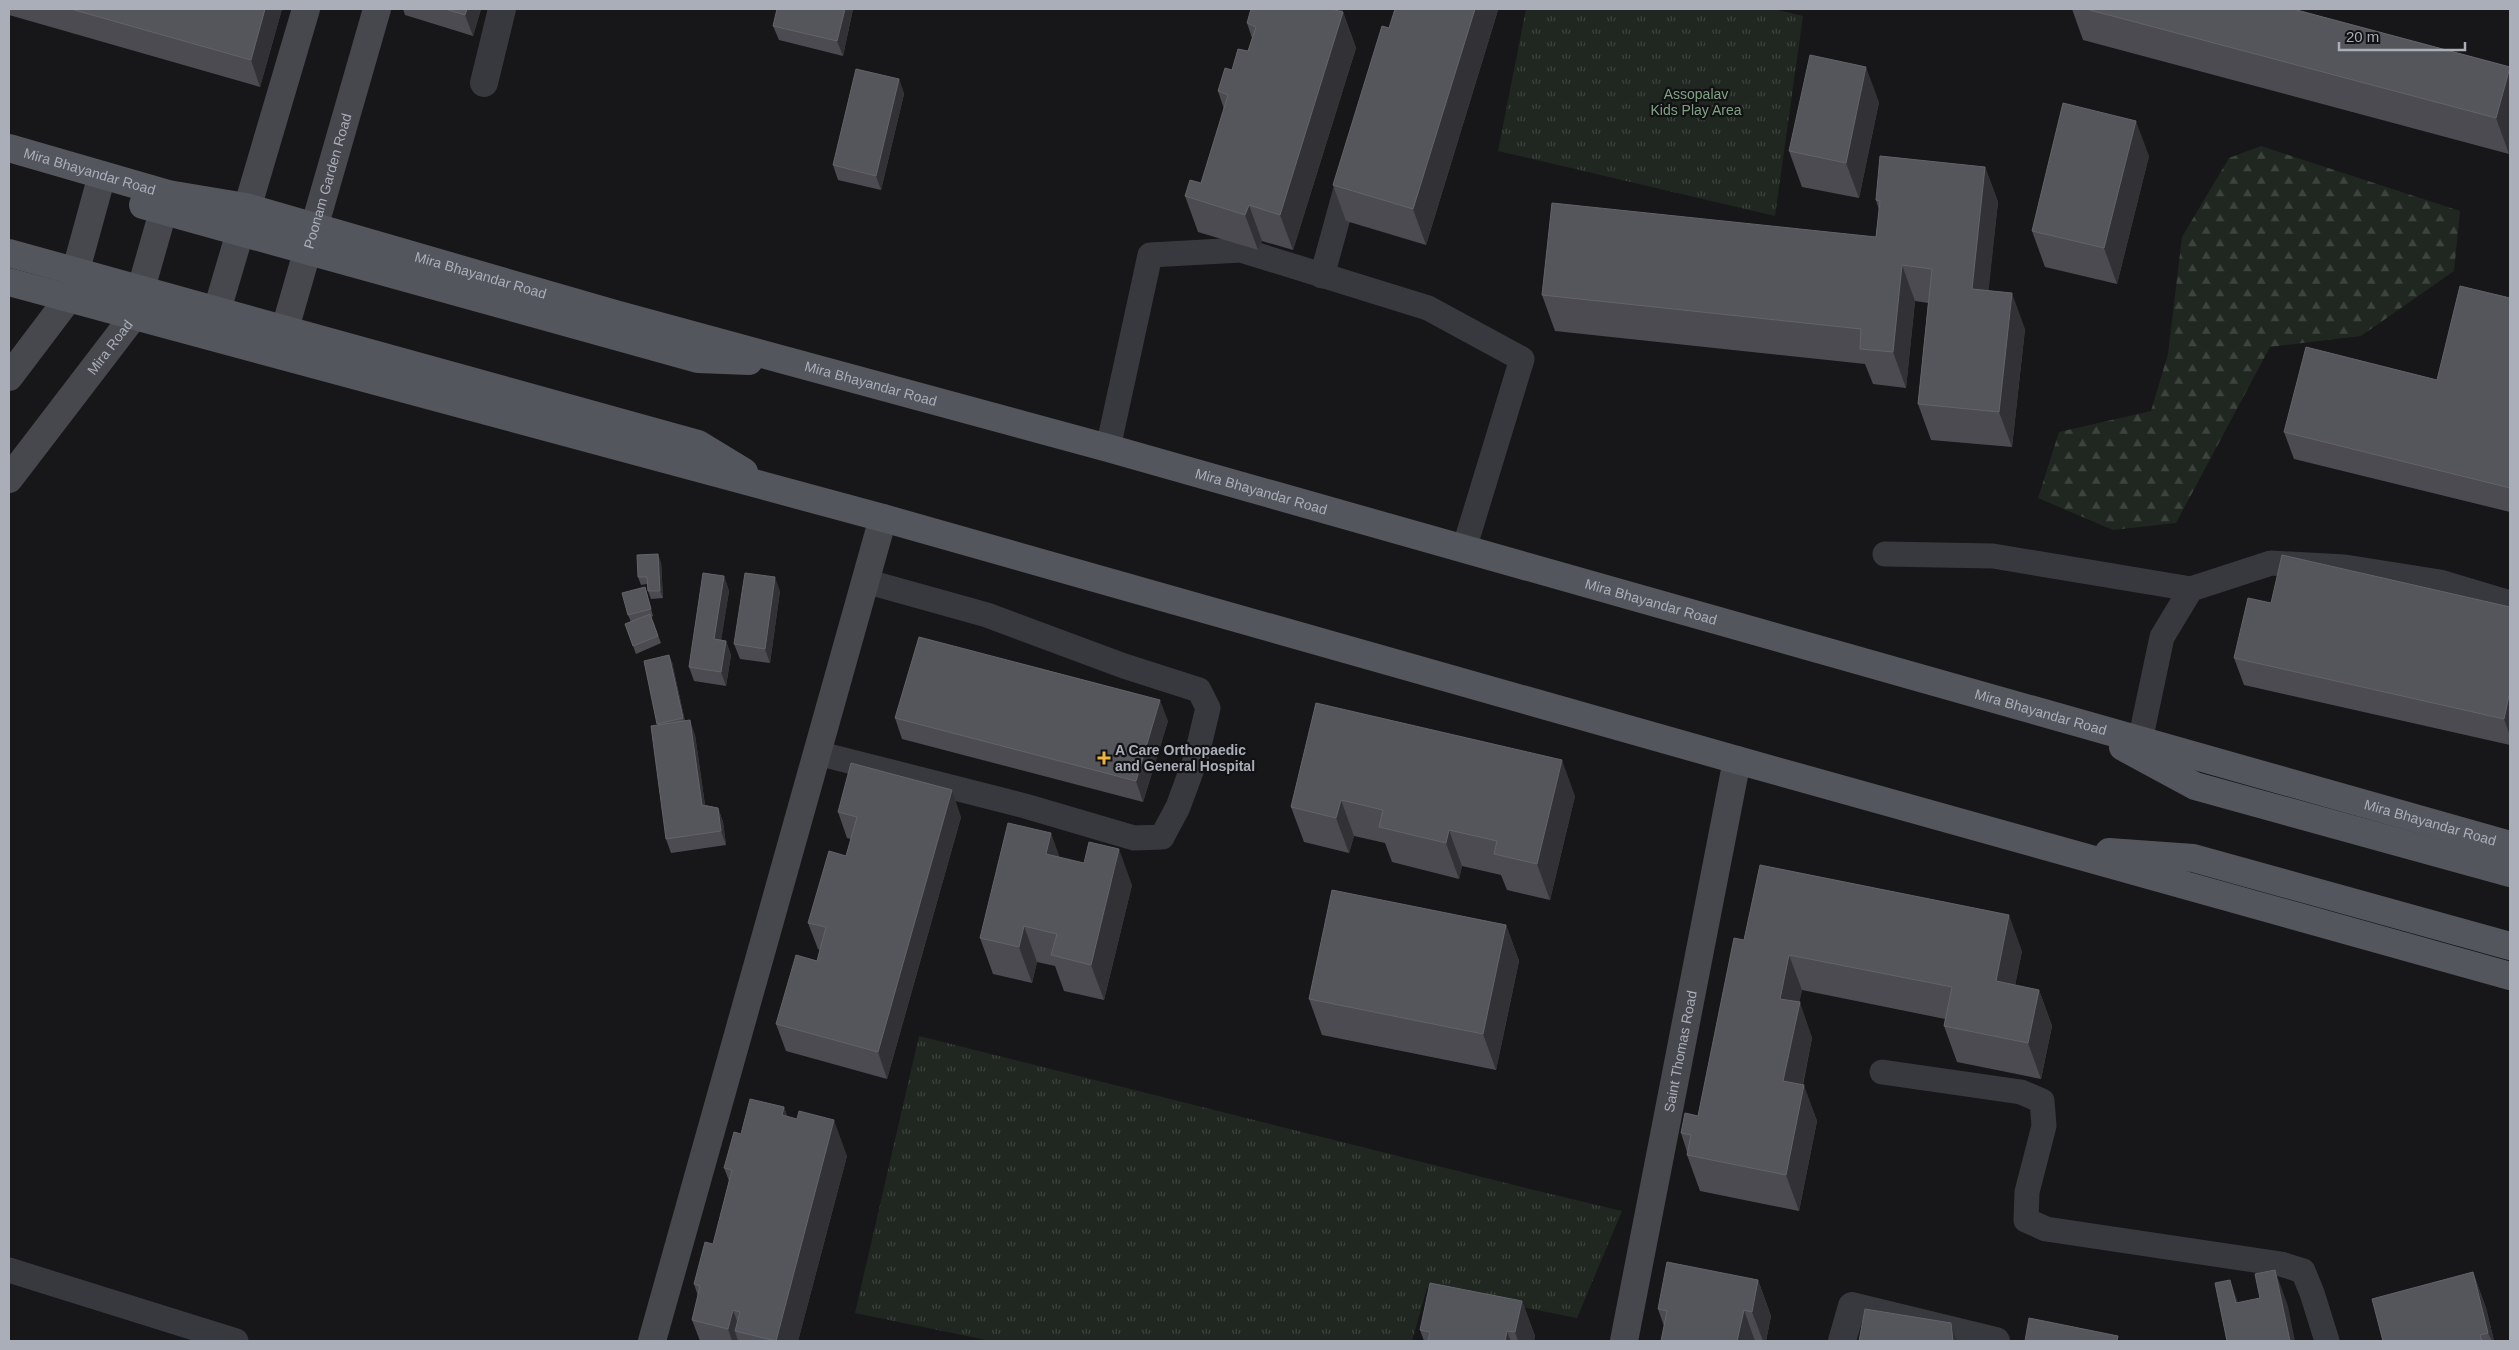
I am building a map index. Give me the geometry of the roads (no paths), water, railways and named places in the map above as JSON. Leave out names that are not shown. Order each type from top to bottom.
[{"type":"main road","name":"Mira Bhayandar Road","points":[[9,148],[168,194],[246,208],[615,314],[1108,448],[2510,845]]},
{"type":"main road","points":[[9,167],[698,359],[802,364]]},
{"type":"main road","points":[[9,253],[698,444],[771,488]]},
{"type":"main road","points":[[9,282],[883,518],[1737,760],[2510,976]]},
{"type":"main road","points":[[2080,724],[2195,786],[2510,873]]},
{"type":"main road","points":[[2048,847],[2193,858],[2510,946]]},
{"type":"street","points":[[210,335],[306,9]]},
{"type":"street","name":"Poonam Garden Road","points":[[278,354],[377,9]]},
{"type":"street","points":[[484,83],[502,9]]},
{"type":"street","points":[[9,377],[68,299],[102,175]]},
{"type":"street","name":"Mira Road","points":[[9,478],[133,317],[168,194]]},
{"type":"street","points":[[652,1341],[883,518]]},
{"type":"street","name":"Saint Thomas Road","points":[[1624,1341],[1737,760]]},
{"type":"street","points":[[1842,1341],[1852,1306],[1996,1341]]},
{"type":"lane","points":[[1322,276],[1356,154]]},
{"type":"lane","points":[[1108,448],[1150,255],[1241,250],[1428,308],[1522,359],[1464,549]]},
{"type":"lane","points":[[1884,554],[1993,556],[2192,589],[2271,562],[2345,567],[2430,581],[2510,603]]},
{"type":"lane","points":[[817,753],[1025,806],[1134,838],[1162,837],[1178,807],[1196,758],[1208,708],[1199,690],[1124,666],[987,615],[865,581]]},
{"type":"lane","points":[[2140,741],[2162,637],[2192,589]]},
{"type":"lane","points":[[1882,1072],[2021,1092],[2042,1101],[2044,1126],[2027,1192],[2026,1220],[2046,1229],[2281,1264],[2303,1272],[2327,1341]]},
{"type":"lane","points":[[9,1270],[236,1341]]},
{"type":"place","name":"A Care Orthopaedic and General Hospital","points":[[1104,758]]},
{"type":"park label","name":"Assopalav Kids Play Area","points":[[1696,102]]}]
